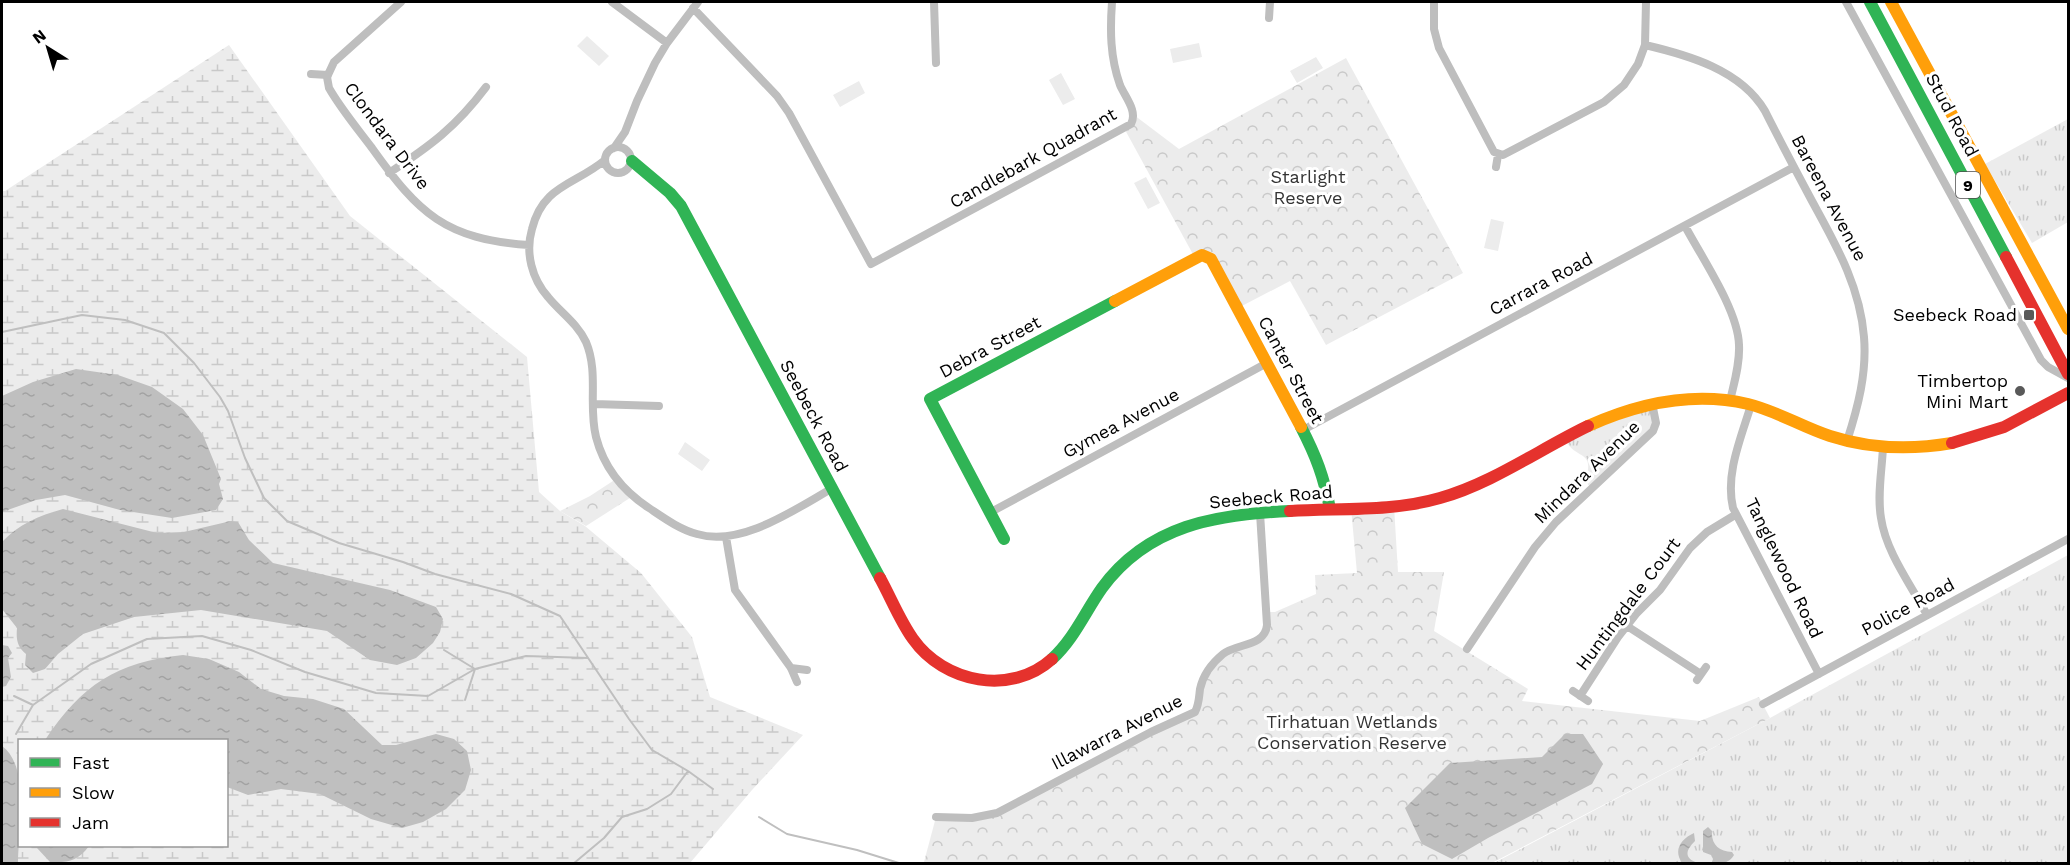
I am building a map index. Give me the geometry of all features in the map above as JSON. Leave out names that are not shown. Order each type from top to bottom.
[{"type":"main road","name":"Stud Road","points":[[1870,2],[2068,374]]},
{"type":"main road","name":"Stud Road","points":[[1893,6],[2068,329]]},
{"type":"main road","points":[[1880,19],[1893,6]]},
{"type":"main road","name":"Seebeck Road","points":[[629,156],[643,174],[667,190],[681,206],[903,623],[918,646],[935,663],[951,673],[970,680],[986,682],[1020,678],[1053,659],[1070,640],[1106,583],[1125,563],[1147,546],[1170,533],[1203,521],[1260,513],[1415,504],[1448,496],[1485,480],[1594,422],[1629,409],[1652,403],[1706,398],[1730,401],[1771,411],[1847,441],[1883,447],[1929,447],[1973,438],[1997,429],[2068,393]]},
{"type":"main road","name":"Debra Street","points":[[1004,539],[930,399],[1197,256],[1206,256]]},
{"type":"main road","name":"Canter Street","points":[[1206,256],[1211,259],[1303,430],[1321,468],[1330,509]]},
{"type":"street","name":"Clondara Drive","points":[[401,2],[338,58],[331,67],[328,84],[333,94],[389,173],[416,203],[444,224],[489,241],[529,245]]},
{"type":"street","points":[[612,2],[667,44]]},
{"type":"street","points":[[934,2],[936,63]]},
{"type":"street","name":"Candlebark Quadrant","points":[[695,5],[777,96],[789,113],[870,268],[1131,124],[1133,113],[1121,86],[1112,53],[1110,32],[1112,2]]},
{"type":"street","points":[[1269,18],[1270,2]]},
{"type":"street","points":[[1434,2],[1434,29],[1442,55],[1493,150],[1498,155]]},
{"type":"street","points":[[1498,155],[1509,153],[1610,98],[1628,80],[1638,64],[1645,45],[1646,2]]},
{"type":"street","points":[[1846,2],[2041,360],[2048,367],[2068,378]]},
{"type":"street","points":[[590,173],[605,160],[608,153],[626,132],[645,83],[667,44],[695,5]]},
{"type":"street","name":"Bareena Avenue","points":[[1645,45],[1683,54],[1700,61],[1745,87],[1763,107],[1842,255],[1858,301],[1864,337],[1860,395],[1847,441]]},
{"type":"street","name":"Clondara Drive","points":[[311,74],[328,75]]},
{"type":"street","points":[[389,173],[440,139],[463,117],[486,87]]},
{"type":"street","points":[[626,132],[630,166],[624,172],[616,174],[612,172],[590,173],[569,181],[549,197],[535,219],[529,245],[534,276],[542,290],[571,320],[586,342],[592,364],[594,429],[601,451],[612,473],[627,491],[644,504],[688,531],[706,537],[726,537],[748,532],[831,489]]},
{"type":"street","points":[[614,148],[622,148],[629,156]]},
{"type":"street","points":[[1496,167],[1498,155]]},
{"type":"street","points":[[605,160],[612,172]]},
{"type":"street","name":"Carrara Road","points":[[1303,430],[1794,167]]},
{"type":"street","name":"Seebeck Road","points":[[624,172],[643,174]]},
{"type":"street","points":[[1684,226],[1737,328],[1739,361],[1730,401]]},
{"type":"street","name":"Gymea Avenue","points":[[991,512],[1267,363]]},
{"type":"street","name":"Mindara Avenue","points":[[1467,649],[1535,547],[1556,522],[1653,431],[1656,423],[1652,403]]},
{"type":"street","points":[[594,404],[659,406]]},
{"type":"street","name":"Tanglewood Road","points":[[1751,405],[1732,473],[1731,492],[1736,515],[1819,674]]},
{"type":"street","points":[[1883,447],[1880,498],[1882,527],[1927,615]]},
{"type":"street","name":"Illawarra Avenue","points":[[936,817],[972,819],[997,813],[1151,732],[1195,712],[1202,684],[1212,666],[1226,652],[1237,646],[1258,641],[1266,633],[1260,513]]},
{"type":"street","name":"Huntingdale Court","points":[[1580,696],[1627,626],[1660,590],[1690,548],[1701,537],[1736,515]]},
{"type":"street","points":[[726,537],[735,590],[791,668],[797,682]]},
{"type":"street","name":"Police Road","points":[[1763,704],[2068,539]]},
{"type":"street","points":[[1627,626],[1701,673]]},
{"type":"street","points":[[791,668],[807,670]]},
{"type":"green space","points":[[587,36],[609,56],[599,66],[577,46]]},
{"type":"green space","points":[[1199,43],[1202,57],[1173,63],[1170,49]]},
{"type":"green space","points":[[229,45],[350,216],[527,357],[539,492],[560,511],[585,526],[641,573],[692,637],[710,697],[803,735],[752,790],[690,863],[2,863],[2,191]]},
{"type":"green space","points":[[1316,57],[1323,68],[1297,83],[1290,71]]},
{"type":"green space","name":"Starlight Reserve","points":[[1346,58],[1463,273],[1326,345],[1290,281],[1238,308],[1211,259],[1195,258],[1124,128],[1134,115],[1179,149]]},
{"type":"green space","points":[[1061,73],[1075,99],[1063,105],[1049,80]]},
{"type":"green space","points":[[859,81],[865,93],[840,107],[833,95]]},
{"type":"green space","points":[[2068,119],[2068,222],[2032,243],[1985,164]]},
{"type":"green space","points":[[1146,177],[1160,203],[1148,209],[1134,183]]},
{"type":"green space","points":[[1491,219],[1504,222],[1498,251],[1484,248]]},
{"type":"green space","points":[[1652,403],[1656,423],[1591,488],[1585,481],[1588,471],[1586,459],[1564,438]]},
{"type":"green space","points":[[685,442],[710,460],[702,471],[678,454]]},
{"type":"green space","points":[[616,479],[633,496],[586,526],[560,511],[590,496]]},
{"type":"green space","name":"Tirhatuan Wetlands Conservation Reserve","points":[[1394,506],[1398,572],[1444,572],[1434,631],[1528,689],[1522,701],[1700,721],[1759,697],[1770,718],[1492,863],[1015,864],[1012,862],[1009,864],[928,864],[924,862],[936,817],[981,817],[1192,714],[1200,690],[1222,656],[1261,639],[1266,612],[1275,612],[1316,594],[1315,575],[1357,573],[1351,508]]},
{"type":"green space","points":[[2068,555],[2068,863],[1492,864],[1770,718]]},
{"type":"water","points":[[76,369],[118,375],[152,387],[183,409],[203,435],[221,479],[219,484],[223,499],[216,510],[172,518],[120,510],[65,495],[36,500],[2,512],[2,396],[33,382]]},
{"type":"water","points":[[63,509],[157,533],[184,532],[231,521],[238,522],[249,540],[273,563],[390,590],[436,607],[443,619],[440,632],[433,643],[416,658],[397,665],[370,660],[327,631],[201,610],[134,617],[83,634],[58,654],[45,669],[33,673],[25,665],[26,654],[18,642],[17,628],[2,609],[2,542],[15,530],[30,521]]},
{"type":"water","points":[[2,645],[8,646],[12,653],[8,658],[11,677],[6,686],[2,687]]},
{"type":"water","points":[[183,655],[209,659],[239,672],[261,689],[284,696],[313,699],[344,709],[382,745],[396,745],[436,734],[454,739],[467,751],[471,770],[465,790],[446,809],[423,822],[402,828],[371,819],[320,794],[281,789],[248,795],[228,787],[228,739],[46,739],[73,704],[103,679],[120,670],[159,658]]},
{"type":"water","points":[[1565,734],[1583,734],[1603,764],[1592,784],[1452,859],[1422,844],[1405,808],[1450,763],[1542,757]]},
{"type":"water","points":[[2,746],[11,756],[18,774],[19,847],[18,863],[2,863]]},
{"type":"water","points":[[1708,827],[1712,831],[1714,844],[1734,855],[1729,861],[1718,864],[1705,863],[1712,862],[1713,859],[1711,855],[1703,852],[1703,831]]},
{"type":"water","points":[[1694,833],[1695,841],[1688,856],[1698,863],[1682,863],[1678,849],[1685,838]]},
{"type":"water","points":[[88,847],[77,858],[56,862],[50,862],[37,848]]},
{"type":"waterway","points":[[2,332],[82,315],[125,320],[164,333],[194,363],[220,397],[264,498],[287,521],[339,543],[435,574],[511,594],[560,616],[652,750],[688,771]]},
{"type":"waterway","points":[[16,734],[33,705],[91,664],[147,639],[202,636],[251,650],[305,672],[376,693],[428,696],[475,669],[526,656],[588,658]]},
{"type":"waterway","points":[[444,650],[475,669],[465,700]]},
{"type":"waterway","points":[[14,696],[33,705]]},
{"type":"waterway","points":[[573,864],[604,838],[622,817],[647,809],[671,794],[688,771],[713,789]]},
{"type":"waterway","points":[[759,817],[787,834],[857,850],[902,864]]},
{"type":"traffic: fast","points":[[1870,2],[2006,257]]},
{"type":"traffic: fast","points":[[632,161],[670,193],[681,206],[880,578]]},
{"type":"traffic: fast","points":[[1004,539],[930,399],[1115,301]]},
{"type":"traffic: fast","points":[[1301,427],[1319,467],[1330,509]]},
{"type":"traffic: fast","points":[[1052,659],[1073,634],[1102,588],[1120,567],[1141,550],[1162,537],[1211,520],[1236,515],[1290,511]]},
{"type":"traffic: slow","points":[[1891,2],[2068,329]]},
{"type":"traffic: slow","points":[[1115,301],[1202,255],[1211,259],[1301,427]]},
{"type":"traffic: slow","points":[[1588,426],[1647,406],[1687,399],[1707,399],[1727,400],[1759,407],[1820,432],[1860,444],[1921,447],[1952,443]]},
{"type":"traffic: jam","points":[[2006,257],[2068,374]]},
{"type":"traffic: jam","points":[[1952,443],[2004,427],[2068,393]]},
{"type":"traffic: jam","points":[[1290,511],[1403,506],[1440,498],[1497,475],[1588,426]]},
{"type":"traffic: jam","points":[[880,578],[913,639],[926,654],[942,666],[960,674],[998,681],[1017,678],[1036,671],[1052,659]]},
{"type":"place","name":"Seebeck Road","points":[[2029,315]]},
{"type":"place","name":"Timbertop Mini Mart","points":[[2020,391]]}]
